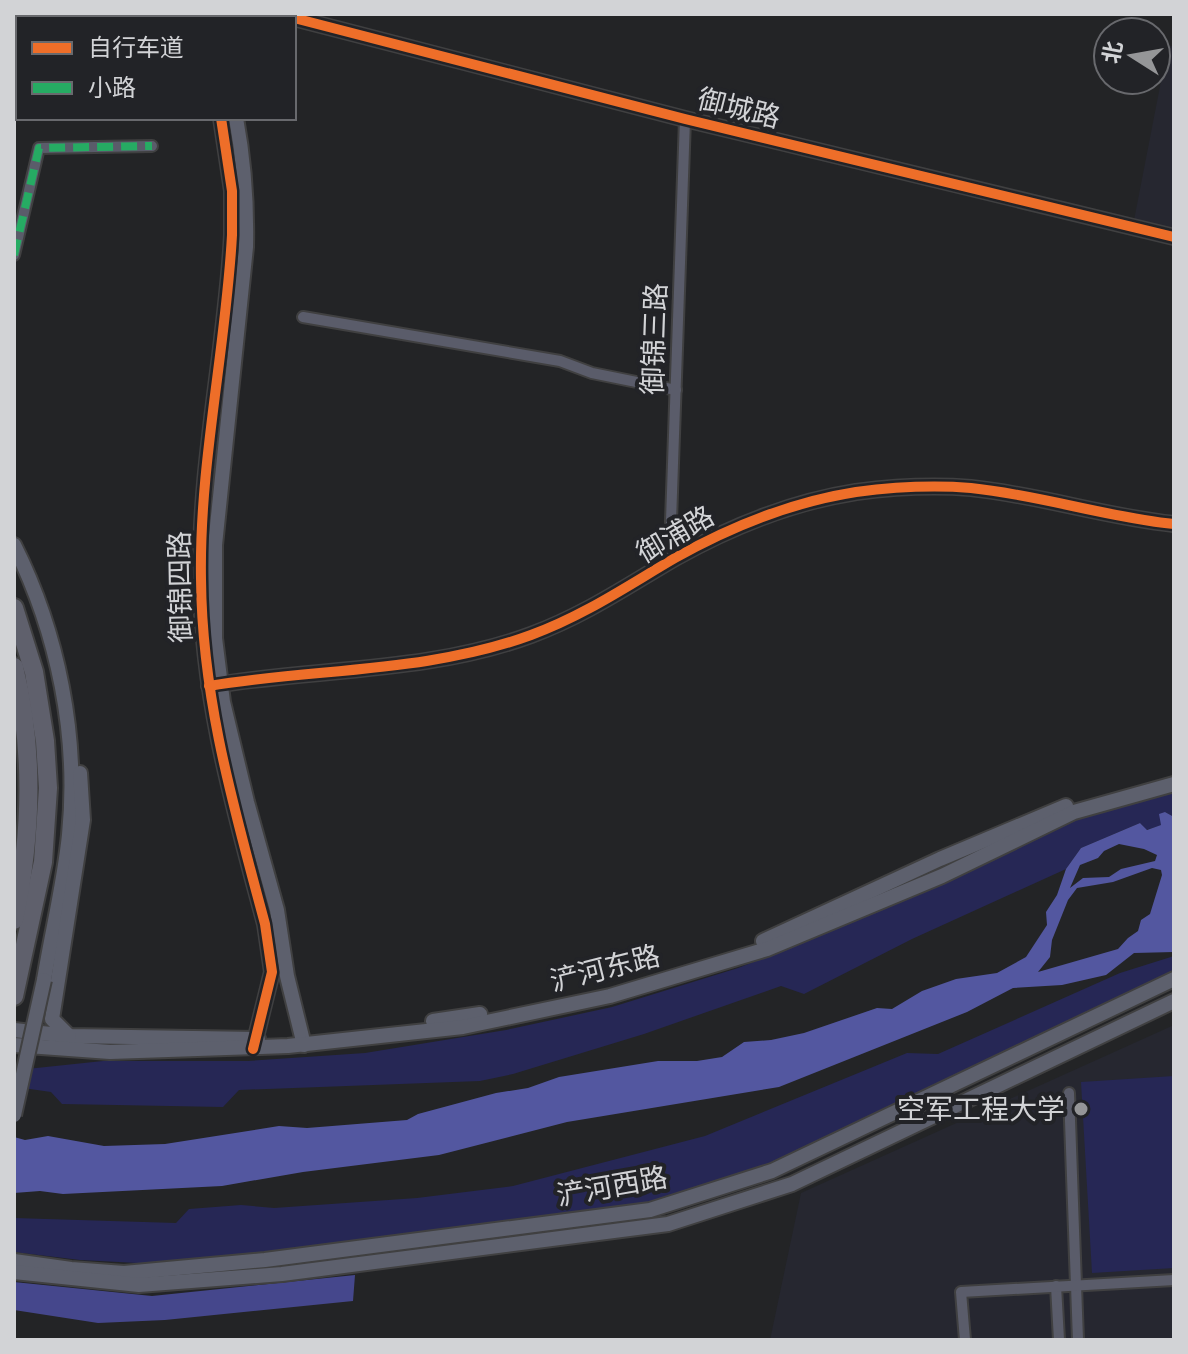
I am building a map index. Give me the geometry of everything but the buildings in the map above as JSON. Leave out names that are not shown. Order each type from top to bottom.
[{"type":"highway","points":[[14,608],[34,672],[45,741],[48,788],[43,862],[15,992]]},
{"type":"highway","points":[[14,667],[26,731],[30,794],[26,852],[14,920]]},
{"type":"main road","name":"御城路","points":[[296,19],[685,119],[1174,237]]},
{"type":"main road","name":"御锦四路","points":[[221,120],[232,191],[232,235],[201,540],[201,610],[222,757],[265,924],[271,959],[270,982],[254,1044]]},
{"type":"main road","name":"御锦四路","points":[[236,120],[247,202],[246,247],[215,545],[214,685],[277,910],[287,976],[303,1041]]},
{"type":"main road","name":"御浦路","points":[[214,685],[414,662],[504,644],[591,609],[736,527],[783,510],[855,492],[934,486],[982,490],[1085,511],[1174,524]]},
{"type":"main road","points":[[14,545],[36,594],[56,657],[71,785],[69,833],[60,902],[14,1115]]},
{"type":"main road","points":[[66,722],[78,751],[83,820],[52,1019],[69,1036]]},
{"type":"main road","name":"浐河东路","points":[[303,1041],[463,1017],[611,987],[765,940],[940,859],[1074,803],[1174,776]]},
{"type":"main road","name":"浐河东路","points":[[14,1045],[110,1052],[303,1041],[463,1027],[610,996],[753,954],[942,876],[1074,812],[1174,784]]},
{"type":"main road","name":"浐河西路","points":[[14,1261],[124,1273],[265,1260],[650,1210],[772,1171],[1174,979]]},
{"type":"main road","name":"浐河西路","points":[[14,1272],[139,1285],[282,1274],[668,1224],[792,1184],[1174,1001]]},
{"type":"main road","name":"浐河东路","points":[[14,1030],[69,1036],[254,1044]]},
{"type":"street","name":"御锦三路","points":[[673,560],[671,521],[685,119]]},
{"type":"street","points":[[14,255],[39,148],[152,146]]},
{"type":"street","points":[[303,317],[560,361],[592,373],[676,390]]},
{"type":"street","points":[[1069,1093],[1078,1340]]},
{"type":"street","points":[[965,1340],[961,1292],[1174,1280]]},
{"type":"street","points":[[1056,1286],[1059,1340]]},
{"type":"shaded area","points":[[1172,46],[1174,228],[1134,220],[1158,96],[1172,96]]},
{"type":"shaded area","points":[[1174,792],[1174,817],[1165,812],[1162,825],[1146,830],[1140,823],[1081,848],[1066,869],[912,939],[804,994],[781,986],[644,1034],[513,1074],[480,1081],[239,1090],[223,1107],[62,1104],[51,1092],[23,1088],[27,1069],[103,1061],[248,1061],[365,1053],[506,1030],[612,1007],[738,968],[813,939],[1084,816]]},
{"type":"shaded area","points":[[1174,956],[1174,976],[732,1182],[687,1199],[453,1236],[157,1264],[80,1260],[14,1252],[14,1218],[176,1223],[189,1209],[241,1205],[274,1208],[417,1198],[513,1186],[705,1136],[907,1053],[938,1054],[1120,973]]},
{"type":"shaded area","name":"空军工程大学","points":[[1174,1025],[1174,1340],[770,1340],[801,1193]]},
{"type":"shaded area","points":[[1174,1076],[1174,1268],[1092,1273],[1081,1082]]},
{"type":"shaded area","points":[[355,1275],[353,1301],[165,1320],[98,1323],[14,1310],[14,1282],[152,1296]]},
{"type":"water","points":[[1165,812],[1174,817],[1174,952],[1134,953],[1106,975],[1062,985],[1013,988],[967,1012],[779,1087],[567,1122],[439,1155],[303,1172],[222,1186],[63,1194],[40,1191],[14,1193],[14,1137],[25,1140],[48,1136],[104,1146],[165,1144],[279,1126],[307,1128],[407,1120],[418,1114],[496,1093],[528,1088],[559,1077],[658,1061],[697,1061],[722,1057],[744,1042],[804,1033],[877,1008],[892,1009],[922,991],[956,979],[997,973],[1026,957],[1047,925],[1046,912],[1057,895],[1066,869],[1081,848],[1140,823],[1147,830],[1161,825],[1159,814]],"holes":[[[1119,844],[1157,855],[1155,861],[1121,869],[1109,877],[1083,878],[1070,888],[1080,865]],[[1152,868],[1161,870],[1162,875],[1150,914],[1141,920],[1138,931],[1118,949],[1038,972],[1050,957],[1052,940],[1068,900],[1077,888],[1113,882]]]},
{"type":"marked path","points":[[14,255],[39,148],[152,146]]},
{"type":"cycle path","points":[[296,19],[685,119],[1174,237]]},
{"type":"cycle path","points":[[221,120],[232,191],[232,235],[204,493],[201,579],[207,668],[214,711],[231,796],[265,924],[272,972],[253,1049]]},
{"type":"cycle path","points":[[209,686],[412,663],[492,647],[570,618],[675,558],[740,526],[832,496],[914,487],[971,488],[1174,524]]},
{"type":"place","name":"空军工程大学","points":[[1081,1109]]}]
